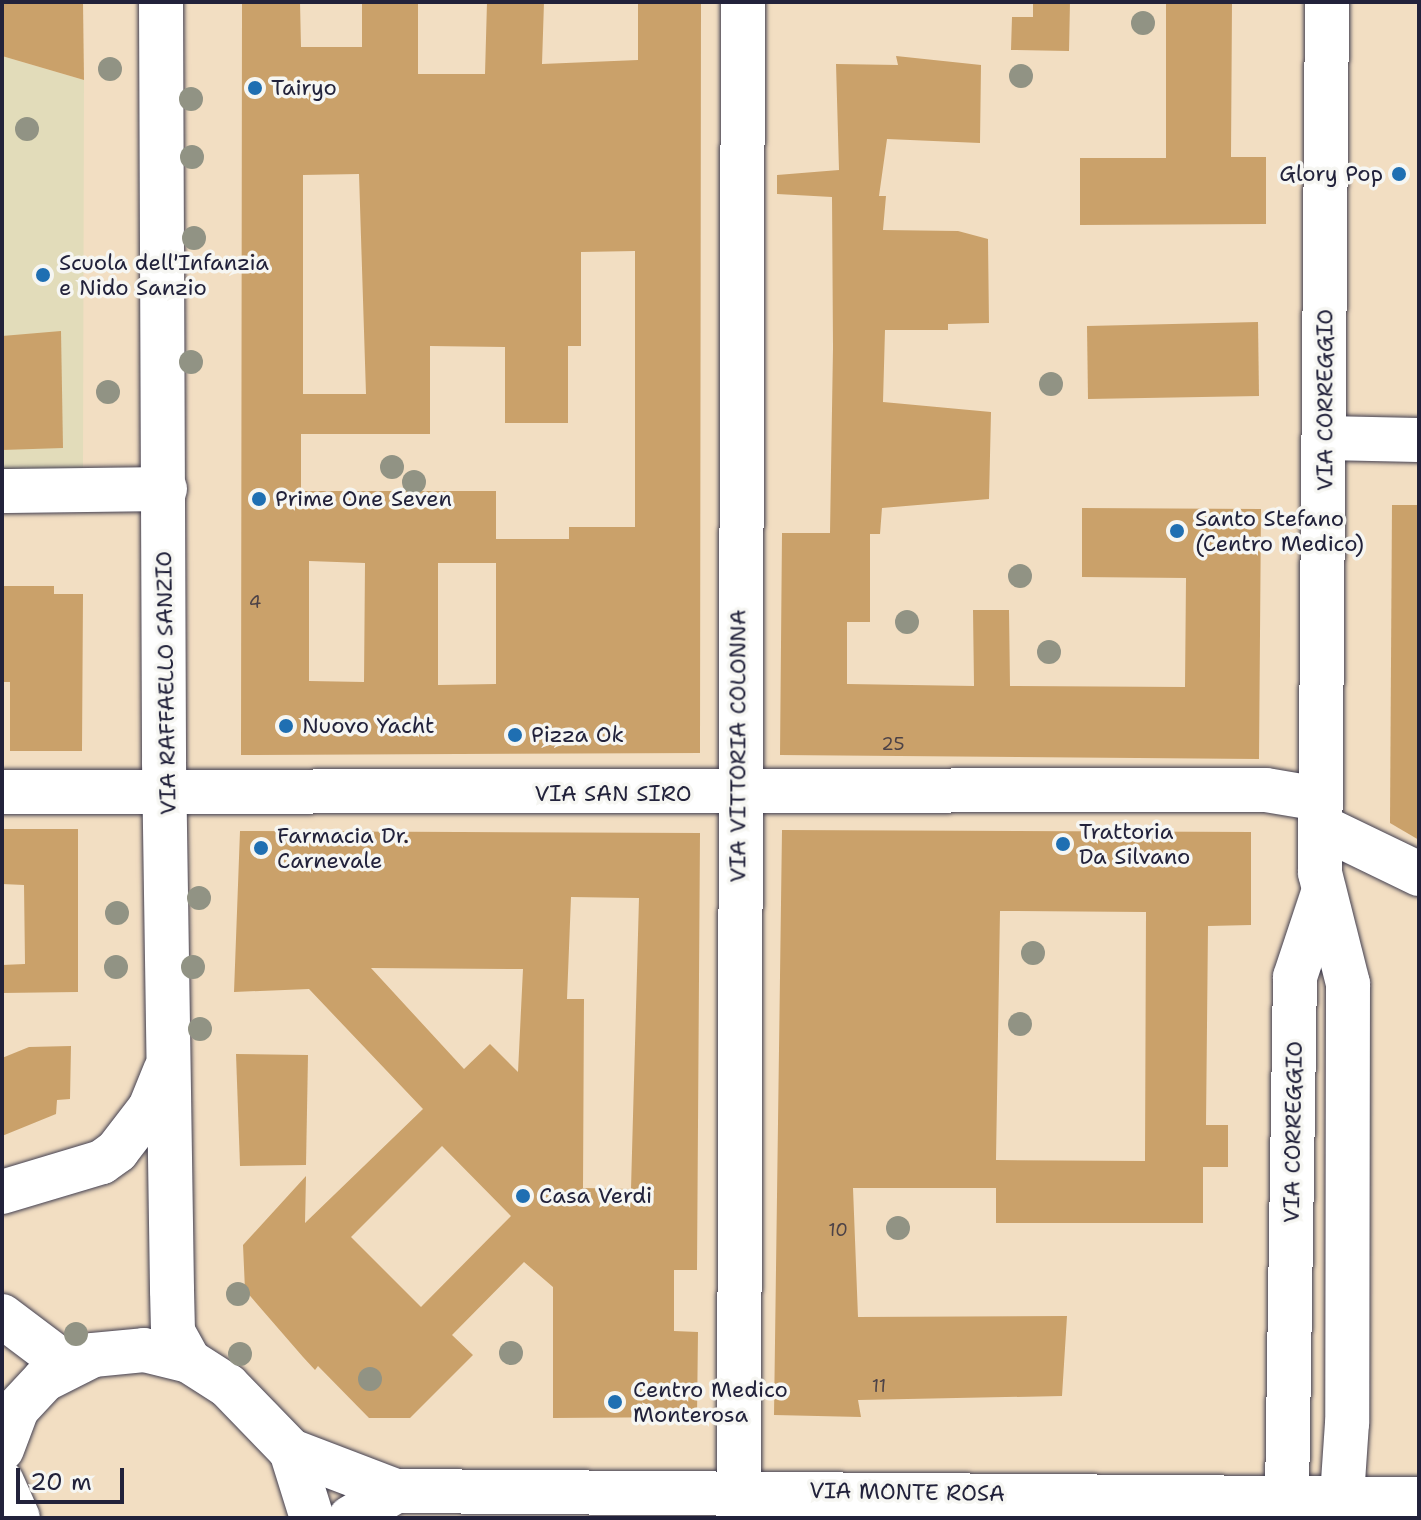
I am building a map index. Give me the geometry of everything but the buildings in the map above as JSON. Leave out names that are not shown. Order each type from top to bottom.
[{"type":"street","name":"VIA RAFFAELLO SANZIO","points":[[161,2],[168,1057],[173,1332],[189,1361]]},
{"type":"street","name":"VIA VITTORIA COLONNA","points":[[739,1491],[738,794],[743,2]]},
{"type":"street","name":"VIA CORREGGIO","points":[[1327,2],[1322,814],[1323,893],[1348,984],[1347,1291],[1342,1496]]},
{"type":"street","points":[[1325,438],[1419,440]]},
{"type":"street","points":[[2,491],[165,489]]},
{"type":"street","name":"VIA SAN SIRO","points":[[2,792],[738,794],[1266,790],[1322,814],[1419,874]]},
{"type":"street","name":"VIA CORREGGIO","points":[[1287,1496],[1295,977],[1323,893]]},
{"type":"street","points":[[1295,977],[1333,975],[1348,984]]},
{"type":"street","points":[[2,1192],[102,1162],[117,1151],[161,1088],[168,1057]]},
{"type":"street","points":[[1290,1287],[1315,1305],[1339,1302],[1347,1291]]},
{"type":"street","points":[[2,1316],[67,1365]]},
{"type":"street","points":[[5,1425],[67,1365],[93,1355],[144,1350],[189,1361],[228,1386],[291,1451],[303,1475],[312,1518]]},
{"type":"street","name":"VIA MONTE ROSA","points":[[291,1451],[396,1491],[522,1505],[739,1491],[1419,1499]]},
{"type":"street","points":[[2,1482],[18,1518]]},
{"type":"street","points":[[350,1518],[396,1491]]},
{"type":"shaded area","name":"Scuola dell'Infanzia e Nido Sanzio","points":[[2,56],[84,80],[83,470],[2,472]]},
{"type":"place","name":"Tairyo","points":[[255,88]]},
{"type":"place","name":"Glory Pop","points":[[1399,174]]},
{"type":"place","name":"Scuola dell'Infanzia e Nido Sanzio","points":[[43,275]]},
{"type":"place","name":"Prime One Seven","points":[[259,499]]},
{"type":"place","name":"Santo Stefano (Centro Medico)","points":[[1177,531]]},
{"type":"place","name":"Nuovo Yacht","points":[[286,726]]},
{"type":"place","name":"Pizza Ok","points":[[515,735]]},
{"type":"place","name":"Trattoria Da Silvano","points":[[1063,844]]},
{"type":"place","name":"Farmacia Dr. Carnevale","points":[[261,848]]},
{"type":"place","name":"Casa Verdi","points":[[523,1196]]},
{"type":"place","name":"Centro Medico Monterosa","points":[[615,1402]]}]
